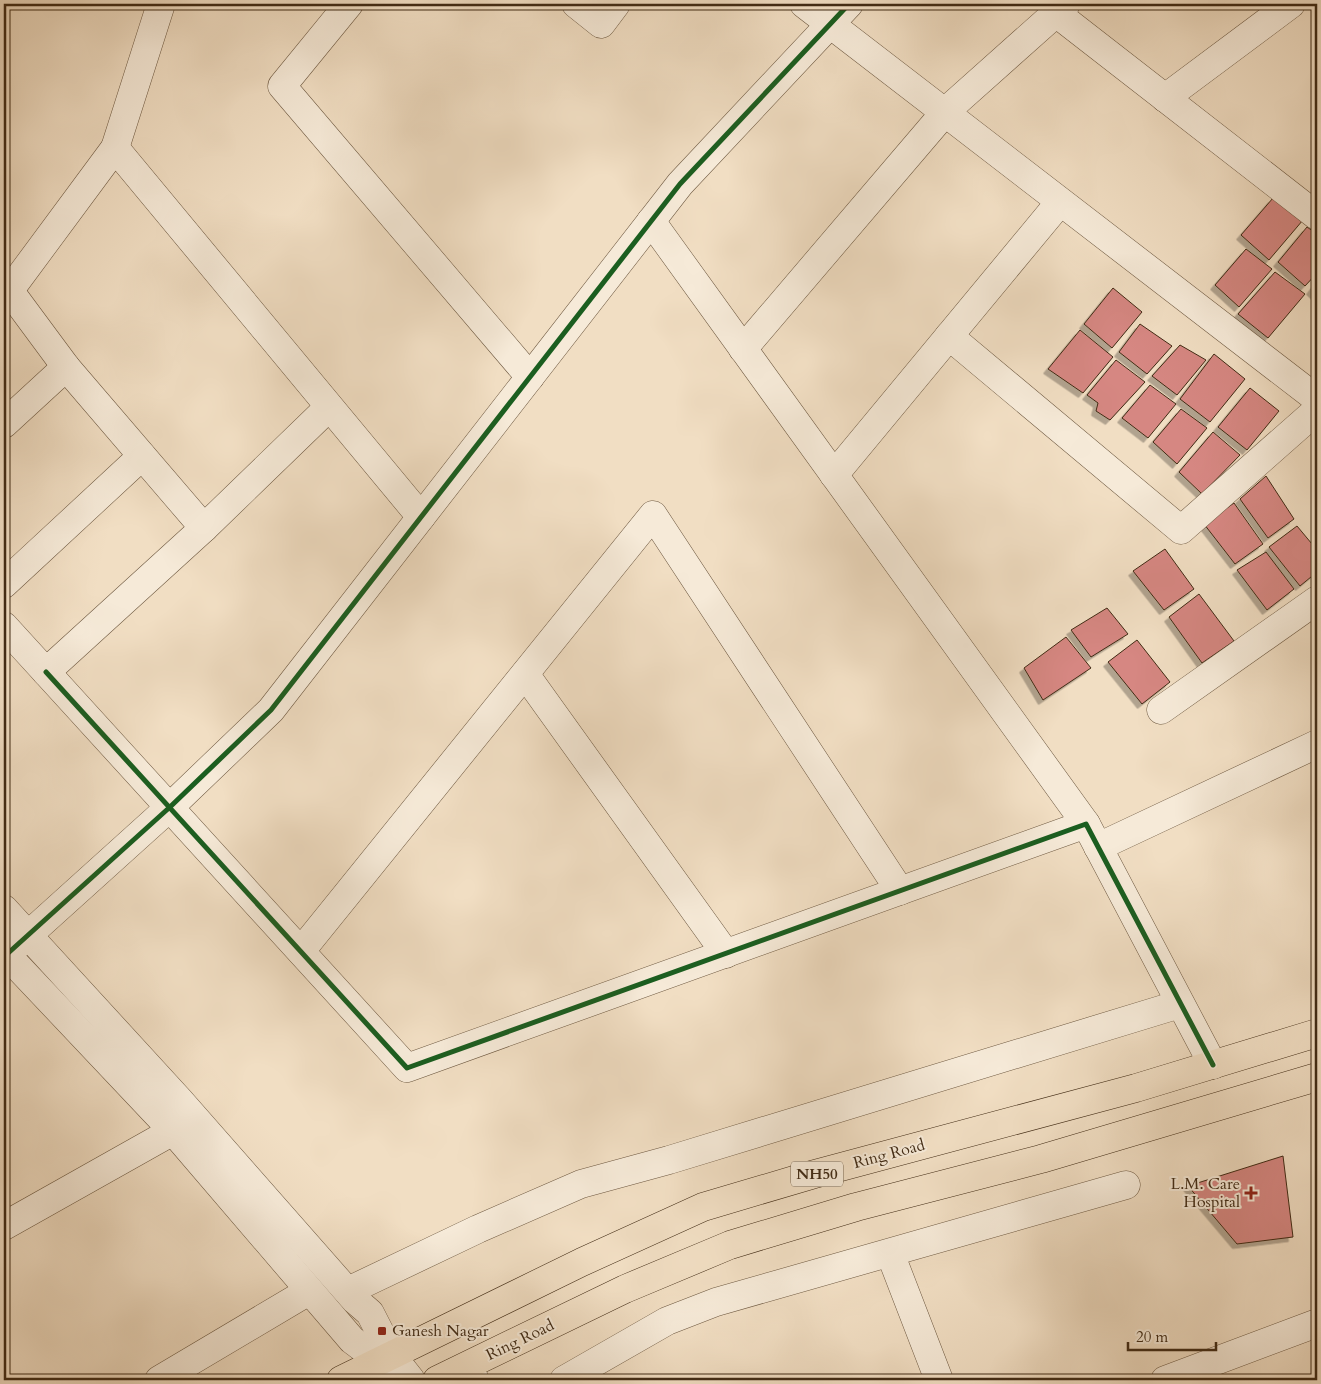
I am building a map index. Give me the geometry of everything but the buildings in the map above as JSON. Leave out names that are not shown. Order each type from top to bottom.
[{"type":"highway","name":"Ring Road","points":[[341,1380],[387,1366],[582,1262],[703,1207],[811,1175],[1126,1091],[1317,1033]]},
{"type":"highway","name":"Ring Road","points":[[457,1377],[625,1289],[730,1245],[856,1207],[1041,1159],[1317,1077]]},
{"type":"street","points":[[161,4],[115,148],[7,294],[66,367],[204,528]]},
{"type":"street","points":[[349,4],[282,86],[530,377]]},
{"type":"street","points":[[576,4],[600,24],[616,4]]},
{"type":"street","points":[[804,4],[829,25],[946,111],[1060,202],[1317,399]]},
{"type":"street","points":[[411,1380],[387,1366],[352,1340],[173,1131],[5,954],[170,807],[271,710],[680,184],[849,4]]},
{"type":"street","points":[[1165,98],[1291,4]]},
{"type":"street","points":[[744,349],[946,111],[1061,8],[1165,98],[1317,216]]},
{"type":"street","points":[[115,148],[421,517]]},
{"type":"street","points":[[834,475],[1060,202]]},
{"type":"street","points":[[651,221],[1092,836],[1212,1065]]},
{"type":"street","points":[[950,336],[1181,530],[1317,410]]},
{"type":"street","points":[[4,424],[66,367]]},
{"type":"street","points":[[46,672],[204,528],[329,407]]},
{"type":"street","points":[[4,584],[142,456]]},
{"type":"street","points":[[301,951],[653,515],[900,891]]},
{"type":"street","points":[[1161,710],[1317,600]]},
{"type":"street","points":[[4,626],[407,1068],[900,891],[1092,836],[1317,744]]},
{"type":"street","points":[[525,674],[726,954]]},
{"type":"street","points":[[4,909],[180,1101],[370,1314],[387,1366]]},
{"type":"street","points":[[348,1291],[478,1229],[581,1184],[669,1160],[1180,1004]]},
{"type":"street","points":[[9,1214],[173,1131]]},
{"type":"street","points":[[564,1380],[667,1321],[716,1302],[1126,1185]]},
{"type":"street","points":[[890,1253],[939,1380]]},
{"type":"street","points":[[159,1380],[309,1292]]},
{"type":"street","points":[[1175,1379],[1317,1324]]},
{"type":"cycle path","points":[[6,955],[170,807],[271,710],[680,184],[849,4]]},
{"type":"cycle path","points":[[46,672],[407,1068],[1086,824],[1213,1065]]},
{"type":"place","name":"L.M. Care Hospital","points":[[1251,1193]]},
{"type":"place","name":"Ganesh Nagar","points":[[382,1331]]}]
